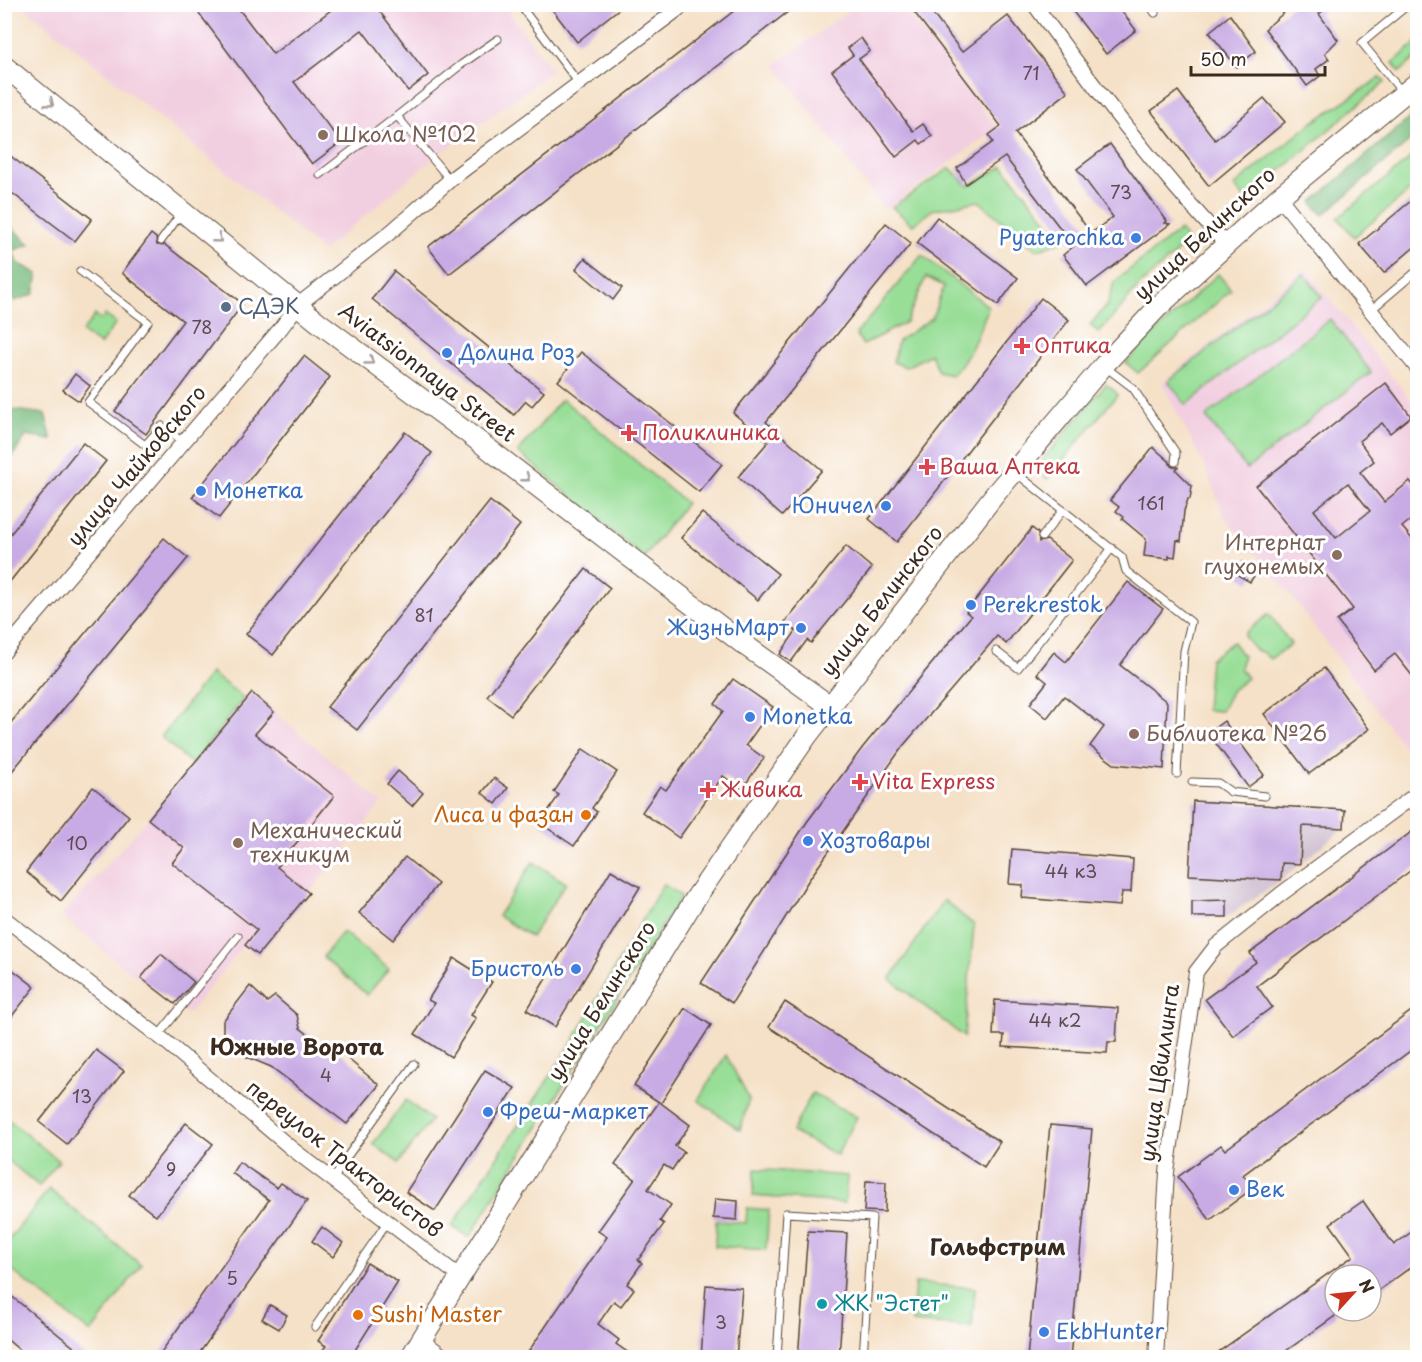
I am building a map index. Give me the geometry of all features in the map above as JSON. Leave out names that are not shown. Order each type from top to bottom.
[{"type":"main road","name":"Aviatsionnaya Street","points":[[4,66],[298,304],[662,583],[830,706]]},
{"type":"main road","name":"улица Белинского","points":[[410,1358],[695,899],[830,706],[1014,472],[1104,365],[1159,306],[1279,197],[1411,88]]},
{"type":"street","name":"улица Чайковского","points":[[4,652],[184,444],[281,328],[298,304],[392,231],[450,180],[685,4]]},
{"type":"street","points":[[1034,4],[1102,98],[1196,212],[1226,244]]},
{"type":"street","points":[[1279,197],[1418,369]]},
{"type":"street","name":"улица Цвиллинга","points":[[1156,1358],[1167,1172],[1179,1071],[1196,972],[1216,946],[1281,894],[1418,793]]},
{"type":"street","name":"переулок Трактористов","points":[[4,918],[158,1036],[333,1180],[459,1276]]},
{"type":"street","points":[[420,1339],[446,1358]]},
{"type":"lane","points":[[519,4],[578,82]]},
{"type":"lane","points":[[1149,4],[1155,13]]},
{"type":"lane","points":[[1409,4],[1362,44],[1411,88]]},
{"type":"lane","points":[[320,175],[462,64],[498,39]]},
{"type":"lane","points":[[397,116],[450,180]]},
{"type":"lane","points":[[160,242],[183,211]]},
{"type":"lane","points":[[1371,310],[1418,270]]},
{"type":"lane","points":[[80,271],[148,322],[88,402],[145,445],[159,424],[184,444]]},
{"type":"lane","points":[[1104,365],[1133,388],[1176,453],[1175,462]]},
{"type":"lane","points":[[1014,472],[1122,557],[1126,571],[1191,622],[1184,651],[1177,774]]},
{"type":"lane","points":[[1042,537],[1063,510]]},
{"type":"lane","points":[[996,651],[1018,668],[1112,549]]},
{"type":"lane","points":[[1192,782],[1218,783],[1232,792],[1265,796]]},
{"type":"lane","points":[[158,1036],[238,936]]},
{"type":"lane","points":[[333,1180],[348,1154],[414,1064]]},
{"type":"lane","points":[[777,1358],[786,1213],[872,1218],[864,1358]]},
{"type":"lane","points":[[315,1327],[388,1221]]},
{"type":"shaded area","name":"Школа №102","points":[[22,5],[504,5],[552,71],[433,159],[323,251]]},
{"type":"shaded area","points":[[856,5],[882,5],[884,7],[902,5],[997,128],[885,210],[775,65]]},
{"type":"shaded area","name":"Интернат глухонемых","points":[[1305,268],[1417,408],[1417,764],[1289,593],[1224,516],[1205,467],[1162,383]]},
{"type":"shaded area","name":"Механический техникум","points":[[252,693],[382,803],[258,955],[244,945],[188,1014],[131,973],[61,916],[148,819]]},
{"type":"shaded area","points":[[1193,801],[1345,810],[1344,828],[1281,880],[1227,917],[1192,917],[1189,875]]},
{"type":"green space","points":[[1417,42],[1417,57],[1400,72],[1393,63]]},
{"type":"green space","points":[[1380,78],[1385,82],[1246,200],[1234,186],[1310,124]]},
{"type":"green space","points":[[1417,112],[1417,135],[1323,215],[1312,202]]},
{"type":"green space","points":[[1417,153],[1417,185],[1354,237],[1338,218]]},
{"type":"green space","points":[[1003,166],[1063,241],[1036,250],[979,201],[932,210],[913,225],[892,207],[950,168],[968,186]]},
{"type":"green space","points":[[4,221],[30,244],[12,251],[18,263],[38,274],[34,294],[14,301],[5,293]]},
{"type":"green space","points":[[1180,230],[1188,242],[1140,285],[1099,333],[1090,325],[1108,304],[1114,282]]},
{"type":"green space","points":[[922,255],[989,307],[970,351],[952,375],[938,372],[931,354],[906,367],[893,362],[898,341],[932,318],[944,286],[926,277],[906,322],[863,345],[856,334]]},
{"type":"green space","points":[[1218,274],[1231,290],[1138,373],[1126,363],[1141,346]]},
{"type":"green space","points":[[1304,274],[1322,297],[1186,405],[1168,381]]},
{"type":"green space","points":[[95,315],[101,320],[105,315],[116,323],[100,345],[82,332]]},
{"type":"green space","points":[[1330,319],[1371,372],[1247,469],[1206,417]]},
{"type":"green space","points":[[1106,384],[1118,394],[1047,479],[1035,469]]},
{"type":"green space","points":[[562,399],[686,503],[644,558],[518,452]]},
{"type":"green space","points":[[13,410],[45,414],[52,440],[26,436],[5,467],[5,427]]},
{"type":"green space","points":[[1269,614],[1291,644],[1270,659],[1262,652],[1256,651],[1244,636]]},
{"type":"green space","points":[[1233,642],[1243,656],[1240,668],[1247,678],[1232,690],[1221,711],[1206,710],[1210,659]]},
{"type":"green space","points":[[211,673],[244,698],[192,764],[161,737]]},
{"type":"green space","points":[[533,862],[566,883],[531,937],[498,916]]},
{"type":"green space","points":[[663,884],[681,896],[469,1238],[452,1226],[572,1043]]},
{"type":"green space","points":[[944,900],[974,925],[964,1037],[890,979]]},
{"type":"green space","points":[[343,932],[389,969],[367,995],[323,957]]},
{"type":"green space","points":[[726,1055],[749,1099],[740,1130],[698,1100]]},
{"type":"green space","points":[[812,1093],[857,1117],[837,1155],[792,1132]]},
{"type":"green space","points":[[406,1100],[431,1120],[399,1163],[373,1144]]},
{"type":"green space","points":[[4,1116],[59,1161],[39,1186],[5,1158]]},
{"type":"green space","points":[[755,1169],[847,1176],[845,1203],[753,1196]]},
{"type":"green space","points":[[49,1189],[141,1265],[91,1333],[5,1265],[5,1245]]},
{"type":"green space","points":[[747,1208],[769,1210],[766,1250],[715,1246],[716,1221],[746,1223]]},
{"type":"green space","points":[[915,1283],[975,1288],[972,1327],[912,1322]]},
{"type":"building","points":[[192,4],[235,4],[273,54],[339,4],[374,4],[428,75],[408,91],[362,30],[294,82],[341,142],[312,164]]},
{"type":"building","points":[[548,4],[625,4],[577,42]]},
{"type":"building","points":[[743,4],[798,4],[449,274],[428,247]]},
{"type":"building","points":[[908,4],[925,4],[962,52],[1008,16],[1068,92],[1015,133],[1091,233],[1113,217],[1077,169],[1110,144],[1167,221],[1165,223],[1170,224],[1087,286],[1063,255],[1074,246],[1005,157],[966,184],[957,168],[993,142],[989,135],[1001,126]]},
{"type":"building","points":[[1067,4],[1116,4],[1136,30],[1106,54]]},
{"type":"building","points":[[1294,4],[1331,4],[1319,14],[1338,40],[1325,53],[1329,59],[1316,69],[1320,76],[1307,86],[1265,29]]},
{"type":"building","points":[[1230,15],[1256,51],[1237,67],[1209,32]]},
{"type":"building","points":[[861,38],[870,51],[859,59],[913,131],[923,124],[932,136],[921,144],[918,140],[896,157],[832,71],[853,55],[848,48]]},
{"type":"building","points":[[1178,91],[1215,140],[1264,98],[1285,122],[1209,186],[1151,111]]},
{"type":"building","points":[[4,151],[92,219],[75,241],[4,187]]},
{"type":"building","points":[[1418,195],[1418,244],[1384,273],[1359,244]]},
{"type":"building","points":[[937,217],[1018,278],[998,305],[917,243]]},
{"type":"building","points":[[886,223],[911,243],[766,422],[822,470],[782,516],[738,477],[768,442],[733,413]]},
{"type":"building","points":[[151,234],[156,238],[157,245],[165,245],[243,304],[146,434],[115,411],[183,321],[122,273]]},
{"type":"building","points":[[585,258],[622,288],[613,300],[576,269]]},
{"type":"building","points":[[394,271],[544,392],[532,406],[526,401],[514,415],[372,299]]},
{"type":"building","points":[[1041,298],[1069,320],[897,542],[869,519]]},
{"type":"building","points":[[581,352],[722,464],[699,492],[558,381]]},
{"type":"building","points":[[304,356],[330,377],[219,518],[192,497]]},
{"type":"building","points":[[75,374],[90,386],[79,401],[63,390]]},
{"type":"building","points":[[1386,383],[1411,416],[1390,433],[1382,423],[1359,441],[1374,461],[1360,472],[1384,502],[1410,481],[1418,491],[1418,514],[1402,527],[1418,546],[1418,683],[1395,654],[1374,670],[1337,621],[1353,609],[1256,486]],"holes":[[[1348,483],[1370,511],[1336,538],[1314,510]]]},
{"type":"building","points":[[405,432],[432,453],[273,655],[246,634]]},
{"type":"building","points":[[83,443],[106,461],[4,589],[4,542]]},
{"type":"building","points":[[1153,447],[1169,461],[1171,466],[1178,467],[1176,470],[1192,486],[1190,499],[1184,511],[1181,541],[1177,540],[1175,557],[1169,556],[1169,559],[1144,556],[1146,539],[1122,519],[1124,517],[1116,511],[1119,507],[1110,500]]},
{"type":"building","points":[[490,501],[520,525],[357,730],[327,707]]},
{"type":"building","points":[[702,513],[778,574],[758,600],[681,538]]},
{"type":"building","points":[[1032,528],[1038,533],[1039,542],[1047,540],[1072,560],[1006,644],[997,636],[903,746],[808,881],[732,1003],[701,983],[807,822],[863,747],[971,616],[966,612]]},
{"type":"building","points":[[164,538],[188,558],[4,781],[4,731]]},
{"type":"building","points":[[846,546],[872,568],[811,643],[807,640],[791,662],[780,654],[796,631],[785,622]]},
{"type":"building","points":[[1243,562],[1258,570],[1250,582],[1236,574]]},
{"type":"building","points":[[586,569],[610,588],[511,715],[487,696]]},
{"type":"building","points":[[1128,582],[1163,609],[1120,665],[1167,702],[1164,769],[1114,764],[1090,746],[1104,727],[1064,696],[1047,718],[1030,704],[1047,682],[1037,674],[1054,652],[1066,662]]},
{"type":"building","points":[[1324,668],[1369,729],[1309,774],[1264,714]]},
{"type":"building","points":[[733,679],[773,707],[746,745],[764,758],[742,789],[723,776],[679,838],[642,812],[660,786],[666,790],[723,711],[715,704]]},
{"type":"building","points":[[252,693],[274,712],[255,734],[334,796],[277,867],[309,893],[258,955],[245,945],[257,930],[172,863],[184,848],[148,819]]},
{"type":"building","points":[[1224,721],[1264,775],[1248,787],[1208,733]]},
{"type":"building","points":[[583,749],[617,772],[592,808],[597,812],[574,846],[540,823],[559,795],[554,792]]},
{"type":"building","points":[[398,771],[423,793],[412,806],[387,784]]},
{"type":"building","points":[[494,778],[508,788],[496,804],[482,793]]},
{"type":"building","points":[[93,787],[129,816],[61,901],[26,872]]},
{"type":"building","points":[[1193,801],[1345,810],[1344,828],[1302,826],[1300,864],[1282,863],[1281,880],[1189,875]]},
{"type":"building","points":[[1418,827],[1418,865],[1257,986],[1272,1007],[1233,1036],[1205,999],[1256,962],[1250,953]]},
{"type":"building","points":[[1012,849],[1133,859],[1131,892],[1122,892],[1120,906],[1022,898],[1023,885],[1009,884]]},
{"type":"building","points":[[405,857],[438,884],[393,940],[359,913]]},
{"type":"building","points":[[611,870],[640,887],[555,1027],[527,1010]]},
{"type":"building","points":[[1227,900],[1227,917],[1192,917],[1192,901]]},
{"type":"building","points":[[161,954],[194,982],[175,1004],[141,978]]},
{"type":"building","points":[[454,958],[492,982],[471,1015],[476,1018],[451,1057],[415,1034],[434,1003],[428,1000]]},
{"type":"building","points":[[4,963],[35,987],[4,1026]]},
{"type":"building","points":[[250,986],[267,1002],[275,996],[297,1015],[300,1028],[335,1055],[341,1053],[379,1085],[347,1124],[271,1067],[247,1057],[223,1032],[223,1021]]},
{"type":"building","points":[[995,1000],[1118,1008],[1116,1042],[1108,1042],[1107,1053],[1003,1047],[1004,1035],[993,1035]]},
{"type":"building","points":[[785,1002],[1000,1142],[984,1167],[769,1027]]},
{"type":"building","points":[[1418,1006],[1418,1045],[1243,1175],[1253,1188],[1210,1220],[1178,1177],[1221,1145],[1225,1150]]},
{"type":"building","points":[[685,1008],[711,1025],[661,1103],[690,1125],[675,1146],[684,1152],[672,1170],[664,1165],[648,1189],[671,1205],[660,1221],[664,1224],[638,1260],[642,1263],[627,1284],[634,1289],[621,1306],[614,1301],[598,1324],[619,1340],[616,1344],[636,1358],[524,1358],[607,1237],[598,1231],[635,1179],[615,1165],[659,1102],[634,1086]]},
{"type":"building","points":[[96,1050],[124,1071],[67,1144],[39,1122]]},
{"type":"building","points":[[485,1070],[515,1088],[435,1211],[406,1192]]},
{"type":"building","points":[[186,1123],[213,1144],[156,1216],[129,1195]]},
{"type":"building","points":[[1050,1125],[1092,1129],[1070,1358],[1027,1358]]},
{"type":"building","points":[[239,1162],[277,1188],[281,1183],[307,1201],[196,1358],[157,1358],[269,1200],[232,1173]]},
{"type":"building","points":[[866,1181],[886,1182],[885,1212],[864,1211]]},
{"type":"building","points":[[715,1199],[738,1201],[737,1220],[713,1218]]},
{"type":"building","points":[[1363,1201],[1394,1245],[1418,1227],[1418,1262],[1383,1287],[1383,1263],[1343,1263],[1353,1256],[1330,1224]]},
{"type":"building","points":[[322,1227],[343,1243],[333,1257],[312,1241]]},
{"type":"building","name":"ЖК \"Эстет\"","points":[[808,1231],[847,1233],[839,1358],[798,1358]]},
{"type":"building","points":[[367,1263],[398,1282],[350,1358],[316,1358],[326,1346],[318,1341]]},
{"type":"building","points":[[1323,1277],[1323,1323],[1325,1323],[1276,1358],[1210,1358]]},
{"type":"building","points":[[706,1285],[742,1288],[736,1358],[701,1358]]},
{"type":"building","points":[[4,1290],[87,1358],[29,1358],[4,1337]]},
{"type":"building","points":[[270,1305],[287,1315],[279,1329],[262,1319]]},
{"type":"place","name":"Школа №102","points":[[323,135]]},
{"type":"place","name":"Pyaterochka","points":[[1136,238]]},
{"type":"place","name":"СДЭК","points":[[226,307]]},
{"type":"place","name":"Оптика","points":[[1022,346]]},
{"type":"place","name":"Долина Роз","points":[[447,353]]},
{"type":"place","name":"Поликлиника","points":[[629,433]]},
{"type":"place","name":"Ваша Аптека","points":[[927,467]]},
{"type":"place","name":"Монетка","points":[[201,491]]},
{"type":"place","name":"Юничел","points":[[886,506]]},
{"type":"place","name":"Интернат глухонемых","points":[[1337,555]]},
{"type":"place","name":"Perekrestok","points":[[971,605]]},
{"type":"place","name":"ЖизньМарт","points":[[801,628]]},
{"type":"place","name":"Monetka","points":[[750,717]]},
{"type":"place","name":"Библиотека №26","points":[[1134,734]]},
{"type":"place","name":"Vita Express","points":[[860,782]]},
{"type":"place","name":"Живика","points":[[708,790]]},
{"type":"place","name":"Лиса и фазан","points":[[586,815]]},
{"type":"place","name":"Хозтовары","points":[[808,841]]},
{"type":"place","name":"Механический техникум","points":[[238,843]]},
{"type":"place","name":"Бристоль","points":[[576,969]]},
{"type":"place","name":"Фреш-маркет","points":[[488,1112]]},
{"type":"place","name":"Век","points":[[1234,1190]]},
{"type":"place","name":"ЖК \"Эстет\"","points":[[822,1304]]},
{"type":"place","name":"Sushi Master","points":[[358,1315]]},
{"type":"place","name":"EkbHunter","points":[[1044,1332]]},
{"type":"district","name":"Южные Ворота","points":[[297,1047]]},
{"type":"district","name":"Гольфстрим","points":[[998,1247]]}]
